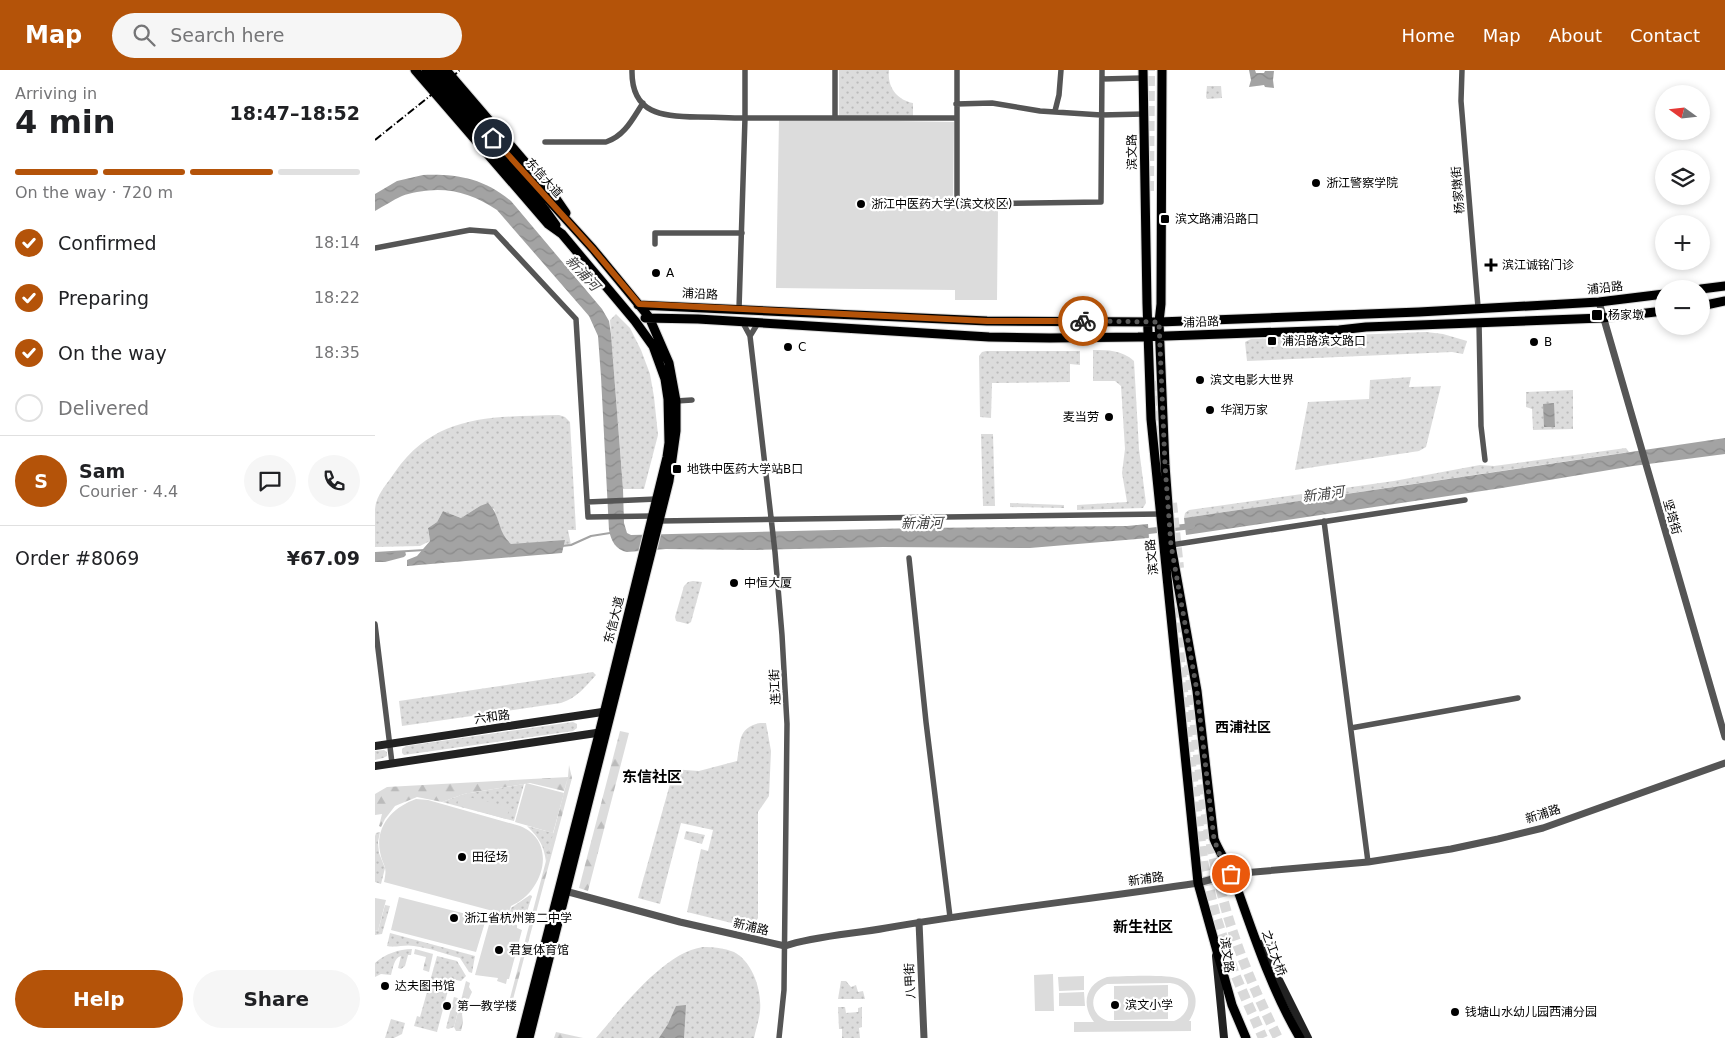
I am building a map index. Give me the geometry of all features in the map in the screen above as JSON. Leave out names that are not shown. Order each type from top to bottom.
[{"type":"main road","name":"东信大道","points":[[415,70],[542,216],[562,234]]},
{"type":"main road","name":"东信大道","points":[[426,70],[546,211],[562,234],[635,321],[653,346],[665,379],[668,399],[669,443],[657,499],[655,518]]},
{"type":"main road","name":"东信大道","points":[[435,70],[505,152],[578,232],[649,317],[669,363],[676,401],[676,431],[673,457],[646,554],[529,1038]]},
{"type":"main road","name":"东信大道","points":[[446,70],[555,196],[578,232]]},
{"type":"main road","name":"滨文路","points":[[1162,70],[1161,304],[1159,322],[1162,510]]},
{"type":"main road","name":"滨文路","points":[[1143,74],[1147,321],[1151,419],[1167,545],[1198,883],[1216,958],[1224,1038]]},
{"type":"main road","points":[[1710,288],[1725,286]]},
{"type":"main road","name":"浦沿路","points":[[639,304],[987,321],[1159,322],[1419,312],[1478,307],[1599,302],[1655,295]]},
{"type":"main road","points":[[1710,304],[1725,301]]},
{"type":"main road","points":[[635,321],[639,304]]},
{"type":"main road","name":"浦沿路","points":[[635,321],[649,317],[989,337],[1084,338],[1603,318],[1655,312]]},
{"type":"main road","name":"滨文路","points":[[1167,545],[1197,691],[1214,839],[1219,853],[1231,874]]},
{"type":"main road","name":"六和路","points":[[375,746],[608,711]]},
{"type":"main road","name":"东信大道","points":[[521,1038],[603,732]]},
{"type":"main road","points":[[375,766],[603,732]]},
{"type":"main road","name":"之江大桥","points":[[1231,874],[1269,979],[1300,1038]]},
{"type":"main road","points":[[1245,913],[1308,1038]]},
{"type":"main road","points":[[1209,923],[1232,1005],[1246,1038]]},
{"type":"street","points":[[632,70],[634,89],[643,103],[656,112],[668,116],[957,118]]},
{"type":"street","points":[[739,309],[745,70]]},
{"type":"street","points":[[835,70],[835,118]]},
{"type":"street","points":[[957,70],[957,204],[1101,202],[1102,70]]},
{"type":"street","points":[[1055,111],[1059,95],[1061,70]]},
{"type":"street","name":"杨家墩街","points":[[1462,70],[1461,101],[1478,307]]},
{"type":"street","points":[[1102,79],[1143,74]]},
{"type":"street","points":[[545,142],[606,142],[614,140],[627,128],[643,103]]},
{"type":"street","points":[[957,104],[992,103],[1040,111],[1101,115],[1144,114]]},
{"type":"street","points":[[375,248],[470,230],[495,232],[576,319],[588,518],[625,517],[771,522],[1162,510]]},
{"type":"street","points":[[655,244],[655,233],[742,233]]},
{"type":"street","name":"坚塔街","points":[[1599,302],[1645,468],[1725,737]]},
{"type":"street","name":"连江街","points":[[743,323],[750,336],[783,635],[787,724],[785,990],[779,1038]]},
{"type":"street","points":[[1479,323],[1481,426],[1485,460]]},
{"type":"street","points":[[750,336],[758,324]]},
{"type":"street","points":[[676,401],[692,400]]},
{"type":"street","points":[[587,502],[657,499]]},
{"type":"street","points":[[1167,545],[1465,500]]},
{"type":"street","points":[[1324,522],[1368,862]]},
{"type":"street","points":[[909,558],[926,722],[950,917]]},
{"type":"street","points":[[375,624],[378,672],[392,763]]},
{"type":"street","points":[[1351,728],[1518,698]]},
{"type":"street","name":"新浦路","points":[[565,891],[680,922],[785,946],[797,942],[950,917],[1198,883],[1231,874],[1368,862],[1451,849],[1543,828],[1725,763]]},
{"type":"street","name":"八甲街","points":[[919,922],[924,1038]]},
{"type":"green space","points":[[839,70],[889,70],[891,87],[894,92],[902,99],[913,103],[913,117],[839,116]]},
{"type":"green space","points":[[1207,86],[1221,86],[1222,98],[1207,99]]},
{"type":"green space","points":[[779,119],[954,122],[953,207],[998,208],[997,300],[955,300],[955,290],[776,288]]},
{"type":"green space","points":[[616,314],[630,328],[641,350],[650,374],[654,397],[658,435],[644,489],[623,489],[610,320]]},
{"type":"green space","points":[[1426,332],[1443,334],[1467,341],[1463,354],[1452,352],[1247,361],[1245,342],[1251,339]]},
{"type":"green space","points":[[1093,350],[1120,353],[1134,361],[1139,449],[1146,503],[1143,508],[1077,510],[1077,505],[1127,502],[1122,473],[1125,449],[1121,386],[1115,381],[1093,381]]},
{"type":"green space","points":[[1080,351],[1080,365],[1070,364],[1070,382],[992,383],[991,418],[980,417],[979,356],[982,352]]},
{"type":"green space","points":[[1411,377],[1409,387],[1441,386],[1426,447],[1419,451],[1295,470],[1308,402],[1369,399],[1370,380]]},
{"type":"green space","points":[[1573,390],[1573,429],[1533,430],[1532,409],[1526,407],[1526,392]]},
{"type":"green space","points":[[559,415],[565,417],[570,422],[576,530],[568,530],[571,545],[511,544],[503,537],[494,509],[480,506],[461,518],[443,511],[437,522],[428,528],[430,541],[420,546],[375,547],[375,509],[380,494],[411,453],[429,438],[468,422],[489,418]]},
{"type":"green space","points":[[981,434],[993,434],[995,506],[983,506]]},
{"type":"green space","points":[[1626,448],[1629,452],[1184,518],[1185,513],[1189,510],[1394,481],[1480,465],[1494,466]]},
{"type":"green space","points":[[1010,503],[1064,505],[1064,508],[1010,507]]},
{"type":"green space","points":[[688,582],[702,582],[691,622],[688,624],[676,621],[675,617],[684,586]]},
{"type":"green space","points":[[593,672],[596,675],[584,688],[572,698],[561,703],[402,726],[399,701]]},
{"type":"green space","points":[[573,722],[577,724],[577,728],[573,731],[404,755],[402,753],[402,749],[406,746]]},
{"type":"green space","points":[[760,723],[766,723],[771,751],[769,796],[758,812],[758,918],[754,925],[748,927],[687,912],[701,849],[708,851],[713,830],[681,823],[660,904],[638,898],[670,784],[671,769],[699,771],[737,761],[741,737],[744,732],[747,728]]},
{"type":"green space","points":[[620,731],[629,733],[588,891],[579,888]]},
{"type":"green space","points":[[384,750],[387,752],[387,756],[375,760],[375,751]]},
{"type":"green space","points":[[569,765],[572,778],[512,1003],[509,1002],[568,777]]},
{"type":"green space","points":[[568,777],[564,791],[530,783],[464,794],[442,802],[417,797],[395,806],[381,827],[379,826],[382,814],[375,815],[375,794],[387,787]]},
{"type":"green space","points":[[526,783],[564,793],[553,833],[515,822]]},
{"type":"green space","points":[[524,784],[514,821],[442,802],[464,794]]},
{"type":"green space","points":[[460,795],[510,807],[506,819],[457,805]]},
{"type":"green space","name":"田径场","points":[[416,799],[428,800],[520,826],[532,833],[540,843],[543,855],[538,879],[522,899],[511,906],[508,915],[384,882],[385,869],[379,843],[383,826],[393,812]]},
{"type":"green space","points":[[527,826],[554,833],[546,862],[540,842]]},
{"type":"green space","points":[[686,831],[705,835],[702,844],[684,839]]},
{"type":"green space","points":[[380,832],[378,842],[379,853],[385,868],[381,884],[375,882],[375,836],[376,833]]},
{"type":"green space","points":[[530,895],[532,896],[524,921],[509,917],[511,908]]},
{"type":"green space","points":[[399,897],[486,919],[476,952],[391,930]]},
{"type":"green space","points":[[375,898],[386,900],[378,931],[375,930]]},
{"type":"green space","points":[[385,905],[390,906],[382,934],[375,935],[375,930],[378,931]]},
{"type":"green space","name":"君复体育馆","points":[[495,920],[517,925],[517,928],[522,930],[506,984],[497,981],[498,978],[475,975],[490,921],[494,922]]},
{"type":"green space","points":[[390,933],[475,956],[472,973],[469,972],[460,958],[420,947],[387,946]]},
{"type":"green space","points":[[703,947],[734,952],[741,957],[751,970],[758,986],[760,1003],[760,1014],[754,1038],[596,1038],[631,998],[659,970],[673,959],[688,951]]},
{"type":"green space","points":[[412,949],[405,966],[401,969],[398,968],[401,956],[395,961],[391,975],[381,974],[375,977],[375,963],[392,953]]},
{"type":"green space","points":[[415,949],[433,954],[429,972],[423,970],[426,957],[414,954]]},
{"type":"green space","points":[[437,956],[457,961],[466,976],[461,981],[451,979],[437,1032],[414,1026],[417,1016],[420,1017]]},
{"type":"green space","points":[[1053,974],[1054,1011],[1035,1011],[1034,975]]},
{"type":"green space","points":[[1084,976],[1084,990],[1059,991],[1058,977]]},
{"type":"green space","points":[[1166,976],[1183,980],[1191,988],[1195,996],[1195,1009],[1189,1021],[1191,1021],[1191,1031],[1074,1032],[1074,1022],[1094,1022],[1087,1009],[1087,996],[1094,985],[1107,977]],"holes":[[[1170,983],[1177,985],[1186,994],[1188,1006],[1181,1017],[1174,1021],[1108,1021],[1097,1014],[1094,1009],[1093,1003],[1096,992],[1107,984]]]},
{"type":"green space","points":[[466,981],[470,983],[469,987],[472,992],[462,1014],[461,1031],[456,1031],[454,1027]]},
{"type":"green space","points":[[841,981],[846,981],[851,987],[856,985],[858,992],[863,991],[865,999],[838,999]]},
{"type":"green space","points":[[1168,985],[1168,1019],[1114,1020],[1114,986]]},
{"type":"green space","points":[[1084,992],[1085,1006],[1059,1006],[1059,993]]},
{"type":"green space","points":[[454,997],[461,999],[454,1027],[448,1029],[446,1028]]},
{"type":"green space","points":[[838,1007],[845,1007],[846,1013],[858,1012],[858,1008],[862,1007],[862,1027],[859,1028],[860,1038],[842,1038],[842,1029],[839,1029]]},
{"type":"green space","points":[[391,1019],[405,1023],[402,1034],[394,1038],[385,1038]]},
{"type":"green space","points":[[556,1032],[583,1038],[554,1038]]},
{"type":"water","points":[[1249,70],[1255,70],[1256,73],[1274,71],[1274,88],[1265,87],[1264,85],[1249,87],[1251,80]]},
{"type":"water","points":[[423,175],[447,175],[469,179],[480,182],[501,193],[511,201],[602,309],[609,321],[623,489],[624,523],[627,533],[631,535],[918,528],[1127,526],[1148,524],[1149,538],[1030,548],[883,547],[623,551],[611,538],[609,530],[598,336],[589,316],[497,210],[478,199],[459,192],[428,190],[404,195],[375,211],[375,194],[397,181]]},
{"type":"water","points":[[1554,403],[1555,427],[1544,427],[1543,404]]},
{"type":"water","points":[[1725,438],[1725,454],[1633,466],[1502,488],[1186,535],[1184,518]]},
{"type":"water","points":[[488,503],[495,513],[503,534],[511,544],[565,540],[562,553],[407,566],[407,560],[417,556],[430,541],[428,528],[437,522],[443,511],[461,518]]},
{"type":"water","points":[[405,551],[406,555],[404,557],[385,562],[375,562],[375,553]]},
{"type":"water","points":[[686,1005],[684,1038],[659,1038],[676,1006]]},
{"type":"waterway","name":"新浦河","points":[[1140,532],[1192,526]]},
{"type":"waterway","points":[[562,546],[571,545],[591,536],[610,533]]},
{"type":"waterway","points":[[375,553],[425,550]]},
{"type":"tunnel","points":[[1149,191],[1150,70]]},
{"type":"tunnel","points":[[1153,381],[1161,463]]},
{"type":"tunnel","points":[[1172,503],[1179,568]]},
{"type":"tunnel","points":[[1171,563],[1187,732],[1204,866],[1215,913],[1234,972],[1263,1038]]},
{"type":"tunnel","points":[[1189,665],[1204,804],[1220,886],[1245,964],[1278,1038]]},
{"type":"railway","points":[[375,140],[460,70]]},
{"type":"way so far","points":[[1083,321],[1159,322],[1165,465],[1171,545],[1197,691],[1214,839],[1219,853],[1231,874]]},
{"type":"place","name":"浙江警察学院","points":[[1316,183]]},
{"type":"place","name":"浙江中医药大学(滨文校区)","points":[[861,204]]},
{"type":"place","name":"滨文路浦沿路口","points":[[1165,219]]},
{"type":"place","name":"滨江诚铭门诊","points":[[1491,265]]},
{"type":"place","name":"A","points":[[656,273]]},
{"type":"place","name":"杨家墩","points":[[1597,315]]},
{"type":"place","name":"浦沿路滨文路口","points":[[1272,341]]},
{"type":"place","name":"B","points":[[1534,342]]},
{"type":"place","name":"C","points":[[788,347]]},
{"type":"place","name":"滨文电影大世界","points":[[1200,380]]},
{"type":"place","name":"华润万家","points":[[1210,410]]},
{"type":"place","name":"麦当劳","points":[[1109,417]]},
{"type":"place","name":"地铁中医药大学站B口","points":[[677,469]]},
{"type":"place","name":"中恒大厦","points":[[734,583]]},
{"type":"place","name":"田径场","points":[[462,857]]},
{"type":"place","name":"浙江省杭州第二中学","points":[[454,918]]},
{"type":"place","name":"君复体育馆","points":[[499,950]]},
{"type":"place","name":"达夫图书馆","points":[[385,986]]},
{"type":"place","name":"滨文小学","points":[[1115,1005]]},
{"type":"place","name":"第一教学楼","points":[[447,1006]]},
{"type":"place","name":"钱塘山水幼儿园西浦分园","points":[[1455,1012]]},
{"type":"district","name":"西浦社区","points":[[1243,727]]},
{"type":"district","name":"东信社区","points":[[652,777]]},
{"type":"district","name":"新生社区","points":[[1143,927]]},
{"type":"route","points":[[493,138],[525,176],[593,249],[639,304],[987,321],[1083,321]]}]
